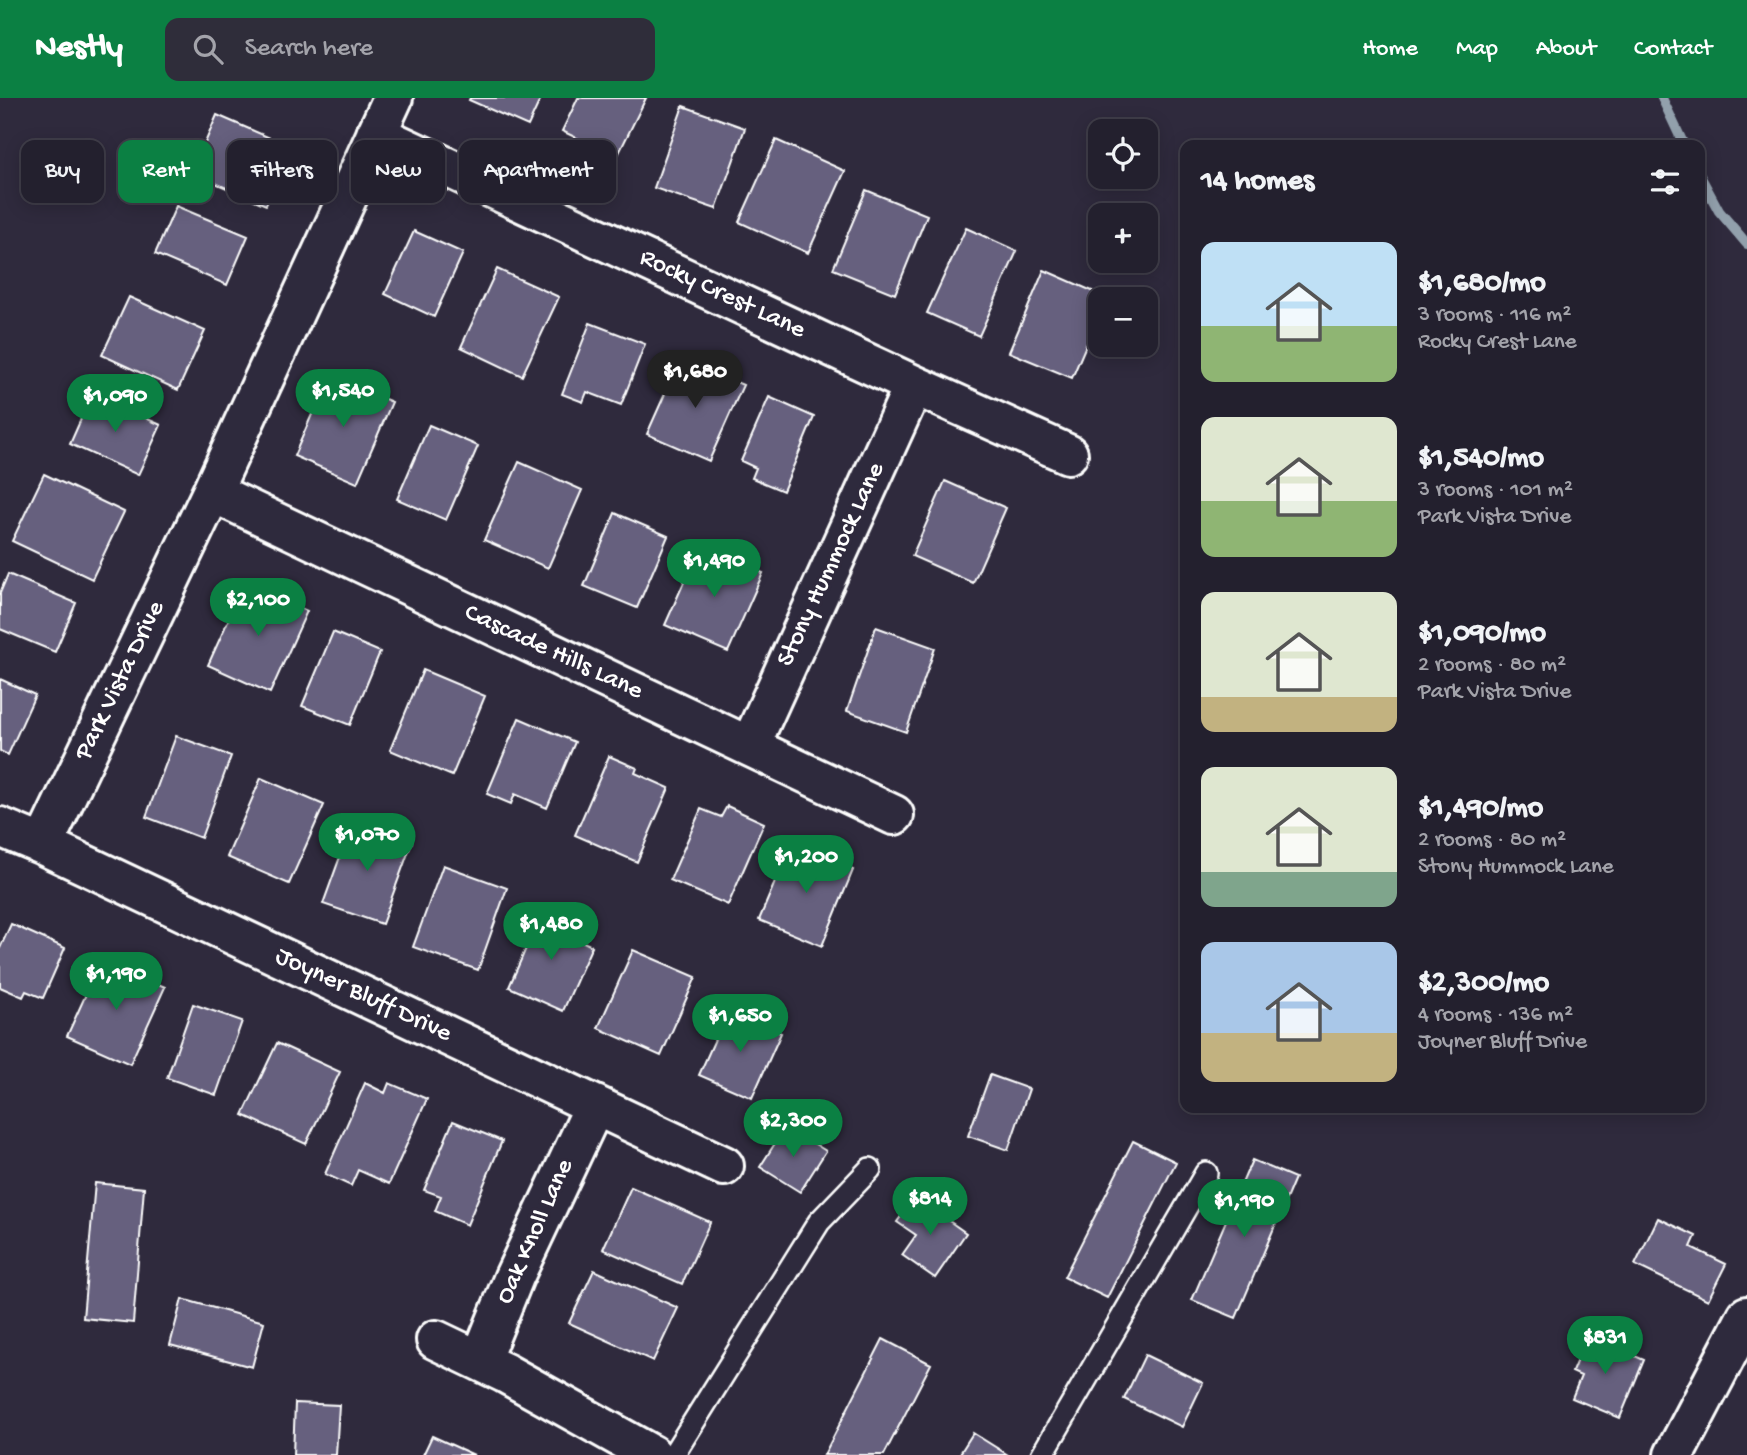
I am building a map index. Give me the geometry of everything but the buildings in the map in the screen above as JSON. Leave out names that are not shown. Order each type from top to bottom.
[{"type":"street","name":"Park Vista Drive","points":[[43,845],[212,492],[393,98]]},
{"type":"street","name":"Rocky Crest Lane","points":[[376,134],[1068,454]]},
{"type":"street","name":"Stony Hummock Lane","points":[[750,746],[914,385]]},
{"type":"street","name":"Cascade Hills Lane","points":[[212,492],[894,815]]},
{"type":"street","name":"Joyner Bluff Drive","points":[[0,827],[724,1166]]},
{"type":"street","name":"Oak Knoll Lane","points":[[480,1361],[514,1277],[594,1105]]},
{"type":"street","points":[[1674,1455],[1747,1316]]},
{"type":"street","points":[[436,1340],[480,1361],[652,1455]]},
{"type":"lane","points":[[673,1455],[819,1222],[870,1169]]},
{"type":"lane","points":[[1042,1455],[1206,1174]]},
{"type":"waterway","points":[[1662,98],[1682,140]]},
{"type":"waterway","points":[[1705,185],[1719,211],[1747,244]]}]
